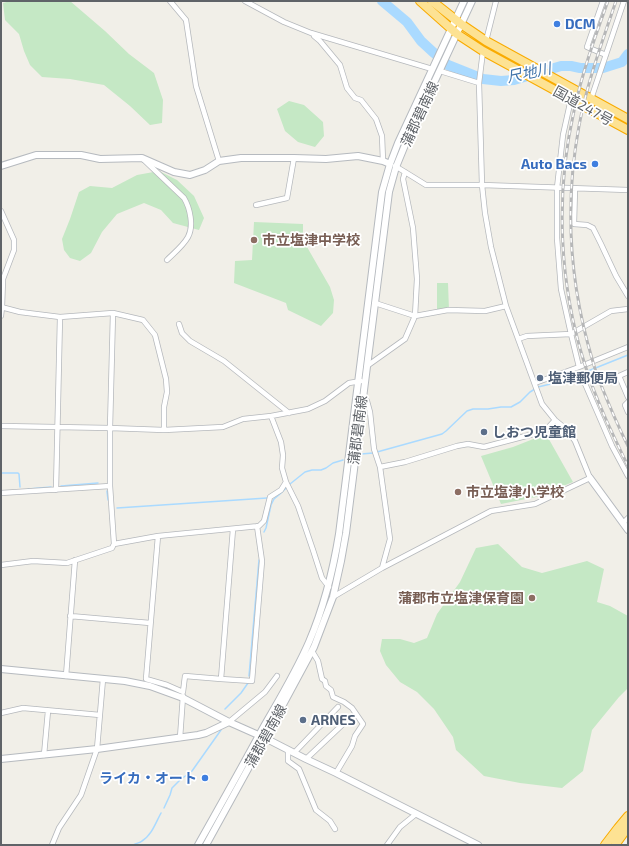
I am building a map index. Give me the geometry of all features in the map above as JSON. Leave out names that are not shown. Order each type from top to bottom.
[{"type":"highway","name":"国道247号","points":[[420,1],[454,31],[484,51],[628,130]]},
{"type":"highway","name":"国道247号","points":[[432,1],[458,22],[486,41],[628,119]]},
{"type":"highway","points":[[605,845],[628,816]]},
{"type":"highway","points":[[615,845],[628,827]]},
{"type":"main road","name":"蒲郡碧南線","points":[[206,845],[309,643],[329,587],[336,558],[362,381],[382,199],[393,166],[405,145],[446,58],[464,1]]},
{"type":"main road","name":"蒲郡碧南線","points":[[458,22],[472,1]]},
{"type":"main road","name":"蒲郡碧南線","points":[[198,845],[312,651],[333,597],[346,533],[362,405],[362,381],[366,366],[393,166],[398,143],[440,53],[454,31]]},
{"type":"main road","points":[[1,166],[36,155],[81,155],[100,159],[142,158],[174,172],[190,175],[205,170],[219,161],[241,158],[326,159],[358,156],[383,161],[393,166]]},
{"type":"main road","points":[[590,478],[628,530]]},
{"type":"main road","points":[[1,669],[125,681],[144,684],[183,695],[229,722],[336,773],[478,845]]},
{"type":"main road","points":[[1,759],[97,749],[180,738],[206,733],[229,722]]},
{"type":"street","points":[[170,1],[186,20],[196,86],[219,161]]},
{"type":"street","points":[[245,1],[284,22],[311,33],[432,69]]},
{"type":"street","points":[[486,41],[496,1]]},
{"type":"street","points":[[603,1],[587,47],[606,55]]},
{"type":"street","points":[[591,99],[624,1]]},
{"type":"street","points":[[311,33],[320,41],[340,65],[347,88],[355,98],[361,100],[376,119],[382,136],[383,161]]},
{"type":"street","points":[[333,597],[382,568],[491,511],[535,504],[590,478],[574,441],[566,429],[555,420],[542,404],[506,306],[491,247],[484,213],[482,185],[479,82],[484,51]]},
{"type":"street","points":[[440,71],[479,82]]},
{"type":"street","points":[[571,99],[563,135],[557,188],[557,238],[561,289],[570,334],[580,367]]},
{"type":"street","points":[[142,158],[184,198],[188,204],[191,215],[189,236],[182,246],[167,260]]},
{"type":"street","points":[[256,205],[287,198],[294,158]]},
{"type":"street","points":[[393,166],[426,185],[482,185],[628,190]]},
{"type":"street","points":[[366,366],[405,339],[415,316],[417,279],[413,228],[403,179],[405,172]]},
{"type":"street","points":[[575,188],[574,224],[587,225],[593,228],[602,244],[616,276],[628,296]]},
{"type":"street","points":[[1,212],[14,240],[14,250],[3,279],[1,316]]},
{"type":"street","points":[[375,303],[415,316],[448,310],[485,311],[506,306]]},
{"type":"street","points":[[2,307],[20,312],[60,317],[113,313],[143,320],[155,335],[166,379],[167,392],[164,407],[164,430]]},
{"type":"street","points":[[518,339],[527,336],[570,334],[611,311],[628,309]]},
{"type":"street","points":[[1,565],[33,561],[67,563],[112,548],[114,544],[110,486],[113,313]]},
{"type":"street","points":[[56,490],[60,317]]},
{"type":"street","points":[[179,324],[182,333],[190,341],[224,361],[289,413]]},
{"type":"street","points":[[536,386],[628,347]]},
{"type":"street","points":[[628,372],[619,376],[628,397]]},
{"type":"street","points":[[583,379],[612,446],[628,476]]},
{"type":"street","points":[[1,426],[164,430],[223,427],[243,419],[271,416],[308,409],[325,401],[349,383],[362,381]]},
{"type":"street","points":[[362,405],[367,401],[370,412],[375,453],[380,467],[390,540],[382,568]]},
{"type":"street","points":[[628,402],[625,405],[628,412]]},
{"type":"street","points":[[271,416],[281,442],[283,455],[282,468],[298,506],[322,578],[329,587]]},
{"type":"street","points":[[380,467],[405,462],[457,446],[468,444],[484,447],[545,431],[555,420]]},
{"type":"street","points":[[114,544],[158,536],[259,526],[264,521],[270,497],[288,485]]},
{"type":"street","points":[[1,493],[110,486]]},
{"type":"street","points":[[623,523],[628,518]]},
{"type":"street","points":[[180,738],[185,676],[252,681],[262,561],[257,526]]},
{"type":"street","points":[[221,679],[233,529]]},
{"type":"street","points":[[158,536],[146,679],[167,685],[183,695]]},
{"type":"street","points":[[66,676],[75,560]]},
{"type":"street","points":[[70,616],[150,623]]},
{"type":"street","points":[[312,651],[318,661],[322,679],[325,681],[326,686],[331,690],[333,697],[352,708],[363,724],[355,736],[352,746],[336,773]]},
{"type":"street","points":[[229,722],[265,692],[276,676]]},
{"type":"street","points":[[52,845],[59,828],[81,795],[97,749],[103,679]]},
{"type":"street","points":[[335,829],[330,821],[316,810],[299,769],[288,761],[291,752],[338,707]]},
{"type":"street","points":[[1,713],[24,708],[100,715]]},
{"type":"street","points":[[44,755],[48,710]]},
{"type":"street","points":[[306,759],[342,725]]},
{"type":"street","points":[[387,845],[400,827],[416,814]]},
{"type":"green space","points":[[10,1],[70,1],[129,54],[154,73],[163,100],[162,123],[150,125],[130,106],[104,85],[70,79],[42,77],[30,65],[19,34],[5,20],[3,3]]},
{"type":"green space","points":[[289,101],[304,105],[323,122],[324,136],[315,147],[298,142],[285,131],[277,109]]},
{"type":"green space","points":[[159,171],[177,180],[194,196],[204,218],[199,230],[173,223],[161,210],[144,203],[117,214],[102,232],[91,253],[80,261],[70,258],[64,250],[62,239],[79,192],[90,186],[112,188],[137,175]]},
{"type":"green space","points":[[254,222],[303,224],[303,240],[330,287],[334,300],[333,313],[321,326],[288,310],[286,303],[234,283],[235,261],[252,260]]},
{"type":"green space","points":[[437,283],[448,283],[449,310],[437,312]]},
{"type":"green space","points":[[546,434],[573,482],[536,497],[501,504],[481,456],[513,447]]},
{"type":"green space","points":[[498,544],[522,567],[542,573],[587,561],[604,569],[597,602],[610,606],[628,616],[628,688],[592,730],[583,771],[562,788],[520,783],[484,776],[456,750],[453,737],[434,709],[417,692],[400,682],[386,665],[380,651],[382,639],[400,639],[414,643],[427,638],[437,614],[460,582],[476,548]]},
{"type":"waterway","name":"尺地川","points":[[382,1],[407,22],[421,41],[448,65],[483,79],[501,81],[514,80],[561,66],[603,68],[622,62],[628,54]]},
{"type":"waterway","points":[[538,387],[563,381],[628,355]]},
{"type":"waterway","points":[[377,452],[442,434],[467,411],[473,409],[511,407],[520,402],[535,389]]},
{"type":"waterway","points":[[361,454],[373,453]]},
{"type":"waterway","points":[[264,532],[274,499],[290,484],[305,472],[321,470],[333,463],[343,460]]},
{"type":"waterway","points":[[1,473],[18,473],[20,487]]},
{"type":"waterway","points":[[61,486],[98,483]]},
{"type":"waterway","points":[[28,489],[51,487]]},
{"type":"waterway","points":[[107,491],[108,500]]},
{"type":"waterway","points":[[117,508],[267,498]]},
{"type":"waterway","points":[[249,676],[259,560]]},
{"type":"waterway","points":[[225,709],[241,693],[248,683]]},
{"type":"waterway","points":[[164,808],[172,788],[192,771],[221,730]]},
{"type":"waterway","points":[[133,845],[141,842],[148,835],[161,813]]},
{"type":"railway","points":[[608,1],[581,83],[568,142],[562,206],[563,239],[565,271],[576,334],[589,378],[599,404],[628,466]]},
{"type":"railway","points":[[616,1],[595,63],[579,126],[571,186],[571,245],[579,303],[594,365],[614,416],[628,446]]},
{"type":"place","name":"DCM","points":[[557,24]]},
{"type":"place","name":"Auto Bacs","points":[[595,164]]},
{"type":"place","name":"市立塩津中学校","points":[[254,240]]},
{"type":"place","name":"塩津郵便局","points":[[540,378]]},
{"type":"place","name":"しおつ児童館","points":[[484,432]]},
{"type":"place","name":"市立塩津小学校","points":[[458,492]]},
{"type":"place","name":"蒲郡市立塩津保育園","points":[[532,598]]},
{"type":"place","name":"ARNES","points":[[303,720]]},
{"type":"place","name":"ライカ・オート","points":[[205,778]]}]
